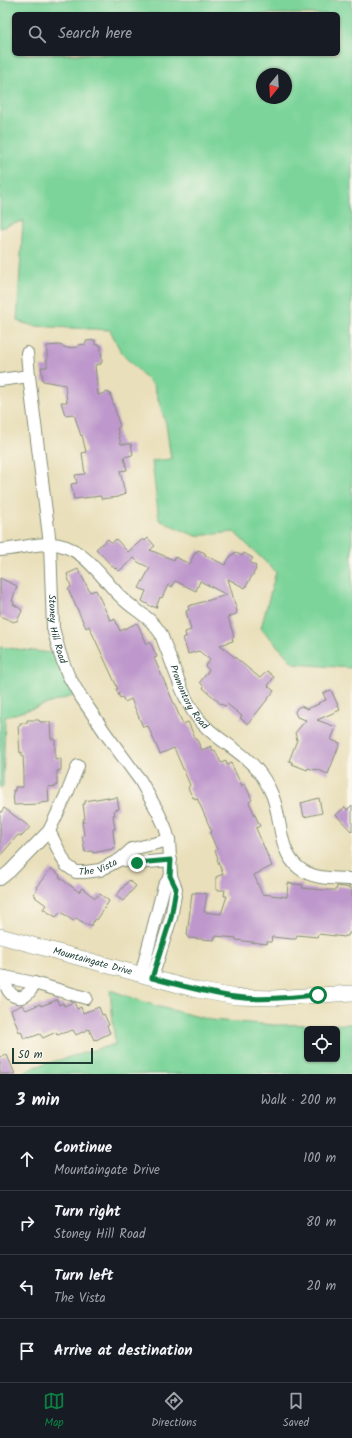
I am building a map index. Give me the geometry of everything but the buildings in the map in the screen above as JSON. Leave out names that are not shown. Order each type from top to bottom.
[{"type":"street","name":"Stoney Hill Road","points":[[27,353],[50,544],[53,628],[68,676],[89,710],[140,780],[158,812],[169,840],[171,860],[170,876],[164,886],[157,915],[146,976]]},
{"type":"street","points":[[0,380],[29,376]]},
{"type":"street","name":"Promontory Road","points":[[0,550],[50,544],[66,547],[79,553],[113,590],[149,619],[162,634],[182,692],[190,707],[204,726],[259,771],[273,797],[285,845],[292,862],[300,869],[313,876],[322,878],[352,879]]},
{"type":"street","points":[[0,879],[10,871],[49,831],[78,766]]},
{"type":"street","name":"The Vista","points":[[49,831],[66,865],[76,872],[100,870],[121,860],[132,849],[169,840]]},
{"type":"street","name":"The Vista","points":[[121,860],[137,863],[171,860]]},
{"type":"street","name":"Stoney Hill Road","points":[[146,976],[171,918],[176,888],[170,876]]},
{"type":"street","points":[[157,915],[171,918]]},
{"type":"street","name":"Mountaingate Drive","points":[[0,936],[197,990],[236,997],[273,998],[352,993]]},
{"type":"street","points":[[2,976],[12,996],[18,997],[25,995],[30,992],[34,983]]},
{"type":"street","points":[[2,976],[34,983],[86,998]]},
{"type":"green space","points":[[0,0],[352,0],[352,668],[294,664],[261,628],[276,572],[234,532],[196,536],[159,520],[152,461],[171,459],[166,424],[154,386],[122,354],[110,330],[34,326],[17,321],[23,221],[0,228]]},
{"type":"green space","points":[[0,647],[60,654],[79,694],[5,717],[3,786],[0,788]]},
{"type":"green space","points":[[110,990],[156,1006],[211,1020],[275,1025],[352,1024],[352,1074],[23,1074],[34,1067],[115,1044]]},
{"type":"route","points":[[137,863],[171,860],[170,876],[176,888],[171,918],[152,978],[197,990],[236,997],[273,998],[318,995]]}]
